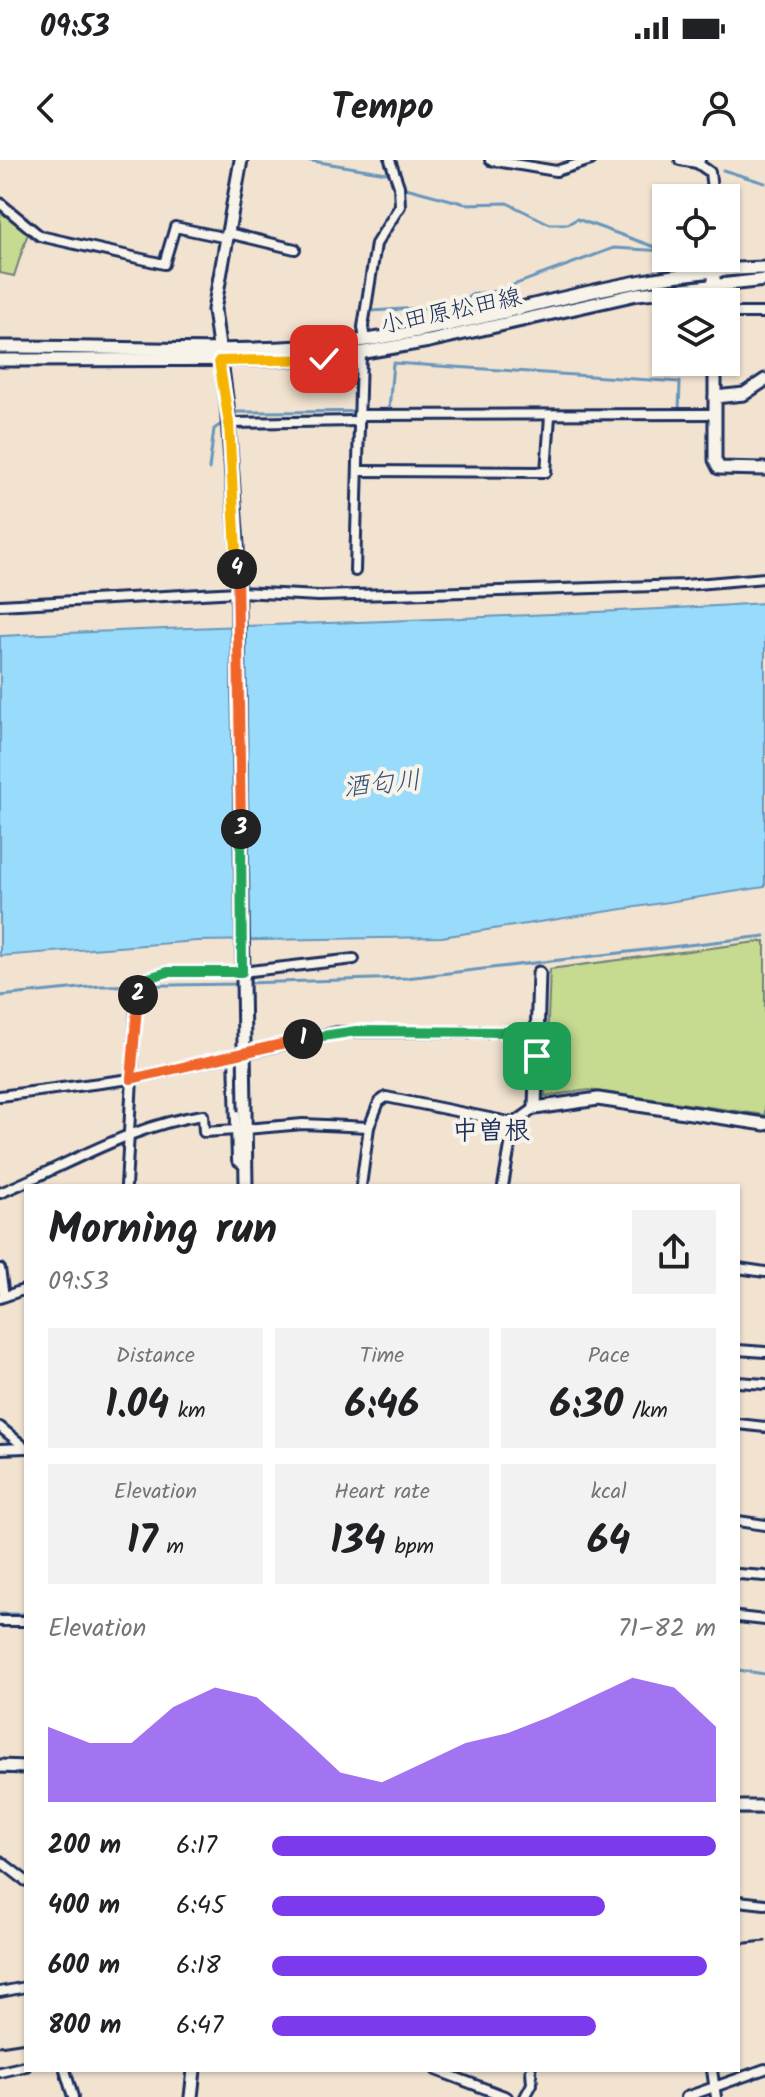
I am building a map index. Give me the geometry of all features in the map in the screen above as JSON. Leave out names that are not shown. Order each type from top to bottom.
[{"type":"main road","points":[[241,160],[214,310],[229,423],[238,592],[245,1111],[241,1130],[247,1167],[246,1184]]},
{"type":"main road","name":"小田原松田線","points":[[0,360],[298,360],[361,354],[765,268]]},
{"type":"main road","points":[[714,278],[714,288]]},
{"type":"main road","name":"小田原松田線","points":[[0,347],[322,346],[427,330],[635,282],[714,278],[765,280]]},
{"type":"main road","points":[[715,376],[715,460],[719,468],[765,469]]},
{"type":"main road","points":[[715,397],[744,394],[765,380]]},
{"type":"main road","points":[[539,973],[535,1108],[598,1099],[765,1124]]},
{"type":"main road","points":[[0,1766],[24,1767]]},
{"type":"main road","points":[[740,1807],[765,1807]]},
{"type":"main road","points":[[191,2097],[194,2072]]},
{"type":"street","points":[[365,341],[363,327],[376,244],[400,206],[399,186],[390,160]]},
{"type":"street","points":[[490,160],[556,171],[591,160]]},
{"type":"street","points":[[680,160],[699,162],[710,172],[711,184]]},
{"type":"street","points":[[0,203],[40,236],[164,264],[175,227],[295,249]]},
{"type":"street","points":[[714,272],[714,278]]},
{"type":"street","points":[[740,313],[765,313]]},
{"type":"street","points":[[355,571],[361,354]]},
{"type":"street","points":[[229,423],[358,418],[715,414]]},
{"type":"street","points":[[358,471],[546,472],[550,416]]},
{"type":"street","points":[[0,605],[238,592],[319,596],[485,592],[685,585],[765,578]]},
{"type":"street","points":[[126,1184],[137,998],[145,979],[168,972],[242,975],[354,959]]},
{"type":"street","points":[[0,1096],[131,1079],[337,1032],[538,1032]]},
{"type":"street","points":[[234,1055],[241,1130]]},
{"type":"street","points":[[361,1184],[369,1127],[379,1102],[386,1097],[514,1123]]},
{"type":"street","points":[[503,1184],[514,1123],[535,1108]]},
{"type":"street","points":[[0,1193],[100,1147],[181,1118],[203,1115],[204,1132],[303,1124],[369,1127]]},
{"type":"street","points":[[740,1268],[765,1272]]},
{"type":"street","points":[[0,1269],[2,1297],[24,1290]]},
{"type":"street","points":[[740,1350],[765,1352]]},
{"type":"street","points":[[740,1382],[765,1384]]},
{"type":"street","points":[[740,1424],[765,1427]]},
{"type":"street","points":[[0,1427],[24,1446]]},
{"type":"street","points":[[0,1449],[24,1448]]},
{"type":"street","points":[[740,1521],[765,1525]]},
{"type":"street","points":[[740,1574],[765,1576]]},
{"type":"street","points":[[740,1617],[765,1620]]},
{"type":"street","points":[[0,1621],[24,1621]]},
{"type":"street","points":[[0,1861],[24,1879]]},
{"type":"street","points":[[740,1901],[765,1904]]},
{"type":"street","points":[[0,1992],[24,1987]]},
{"type":"street","points":[[0,2072],[24,2066]]},
{"type":"street","points":[[686,2097],[765,2069]]},
{"type":"street","points":[[66,2072],[73,2097]]},
{"type":"street","points":[[441,2072],[507,2097]]},
{"type":"street","points":[[525,2097],[532,2084],[531,2072]]},
{"type":"street","points":[[712,2072],[716,2097]]},
{"type":"green space","points":[[0,212],[28,233],[14,276],[0,273]]},
{"type":"green space","points":[[765,941],[765,1115],[589,1090],[545,1096],[550,969]]},
{"type":"water","name":"酒匂川","points":[[765,603],[765,887],[442,937],[197,941],[0,956],[0,636]]},
{"type":"waterway","points":[[306,160],[393,174]]},
{"type":"waterway","points":[[723,170],[765,183]]},
{"type":"waterway","points":[[402,187],[466,204],[507,203],[550,224],[568,224],[577,219],[652,246]]},
{"type":"waterway","points":[[371,311],[449,310],[473,294],[497,291],[614,248],[652,250]]},
{"type":"waterway","points":[[389,410],[393,363],[680,382],[679,412]]},
{"type":"waterway","points":[[232,416],[237,412],[467,411]]},
{"type":"waterway","points":[[209,469],[214,429],[223,423]]},
{"type":"waterway","points":[[247,983],[406,978],[765,936]]},
{"type":"waterway","points":[[0,996],[100,986],[240,984]]},
{"type":"waterway","points":[[0,1614],[24,1614]]},
{"type":"waterway","points":[[740,1670],[765,1674]]},
{"type":"waterway","points":[[0,1773],[24,1774]]},
{"type":"waterway","points":[[740,1814],[765,1814]]},
{"type":"railway","points":[[740,1944],[765,1941]]},
{"type":"railway","points":[[0,2046],[24,2042]]},
{"type":"district","name":"中曽根","points":[[491,1132]]},
{"type":"route","points":[[324,359],[219,361],[227,405],[237,545],[242,972],[168,972],[145,979],[137,998],[131,1079],[337,1032],[538,1032],[537,1056]]}]
